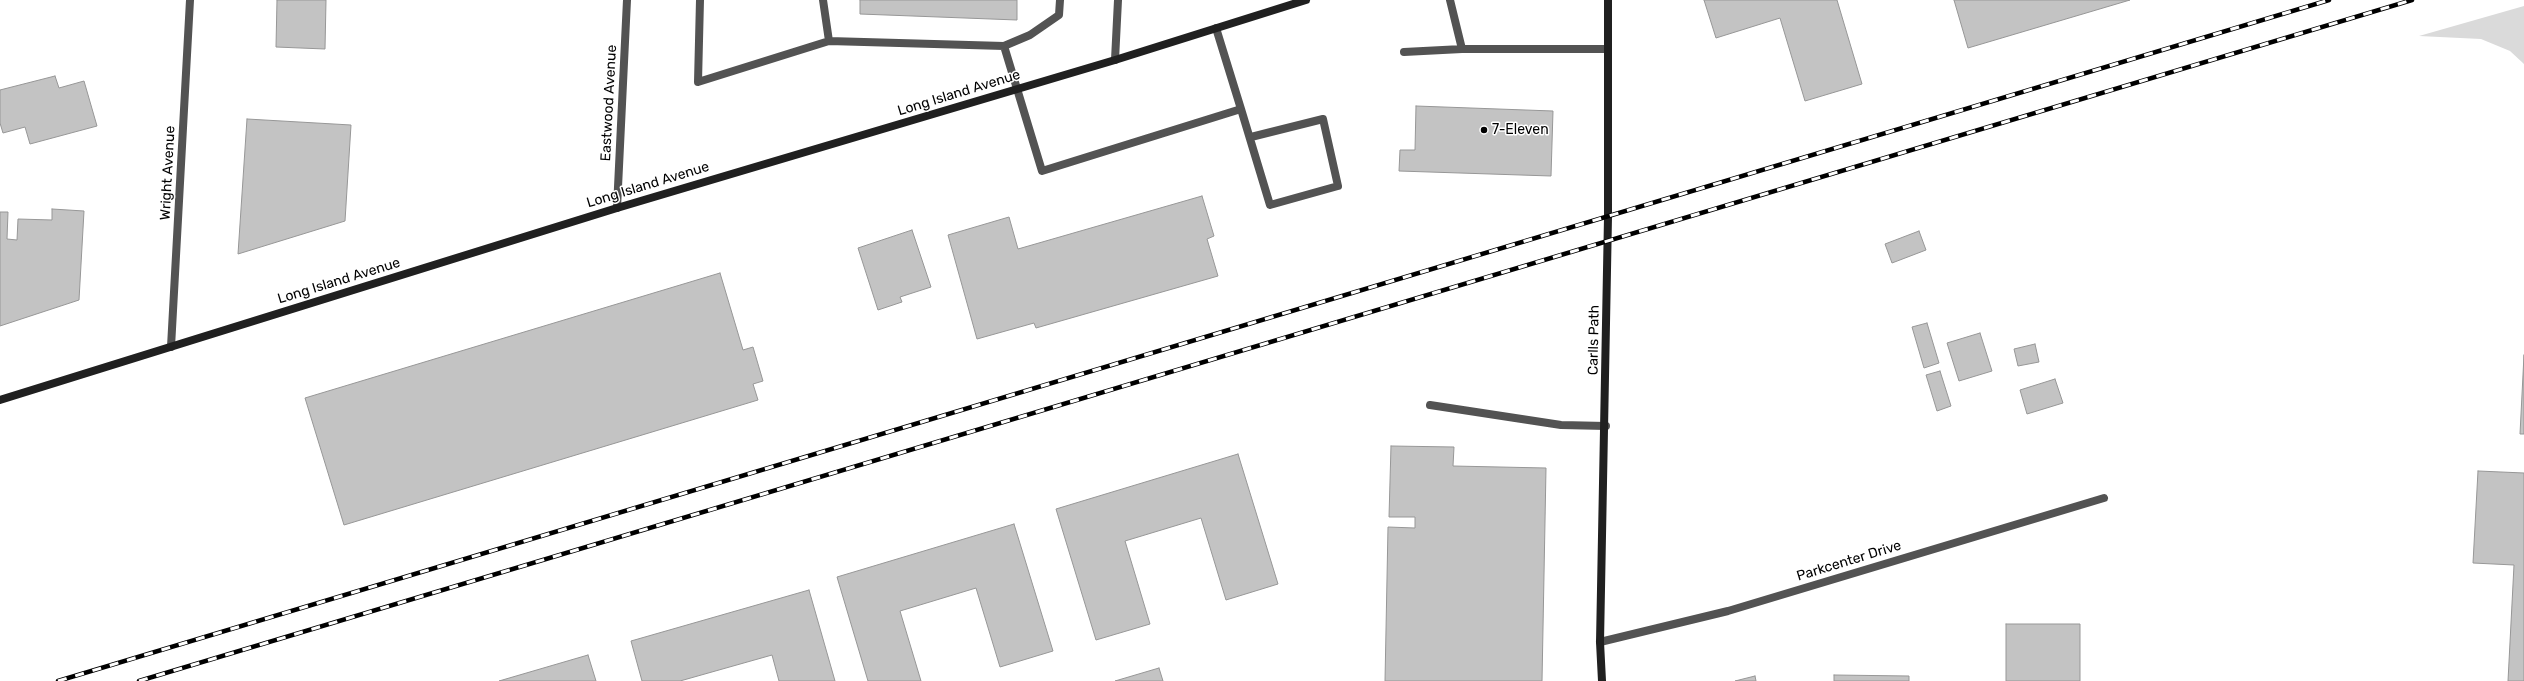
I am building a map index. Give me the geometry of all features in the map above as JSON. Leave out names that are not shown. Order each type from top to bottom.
[{"type":"street","name":"Wright Avenue","points":[[171,347],[190,0]]},
{"type":"street","name":"Eastwood Avenue","points":[[617,208],[627,0]]},
{"type":"street","points":[[700,0],[698,82],[830,41],[1004,46],[1030,35],[1059,15],[1060,0]]},
{"type":"street","points":[[823,0],[830,41]]},
{"type":"street","points":[[1115,60],[1118,0]]},
{"type":"street","name":"Long Island Avenue","points":[[0,400],[617,208],[1115,60],[1306,0]]},
{"type":"street","points":[[1450,0],[1462,49]]},
{"type":"street","name":"Carlls Path","points":[[1602,681],[1600,642],[1606,426],[1608,0]]},
{"type":"street","points":[[1216,28],[1251,137],[1270,205],[1338,186],[1323,119],[1251,137]]},
{"type":"street","points":[[1004,46],[1042,171],[1241,109]]},
{"type":"street","points":[[1404,52],[1462,49],[1608,49]]},
{"type":"street","points":[[1430,404],[1561,425],[1606,426]]},
{"type":"street","name":"Parkcenter Drive","points":[[1600,642],[1728,611],[2104,498]]},
{"type":"shaded area","points":[[2524,6],[2524,64],[2510,51],[2481,39],[2419,36]]},
{"type":"building","points":[[277,0],[326,0],[325,49],[276,47]]},
{"type":"building","points":[[860,0],[1017,0],[1017,20],[860,14]]},
{"type":"building","points":[[1704,0],[1837,0],[1862,84],[1805,101],[1780,18],[1716,38]]},
{"type":"building","points":[[1954,0],[2130,0],[1968,48]]},
{"type":"building","points":[[55,76],[59,88],[84,81],[97,126],[30,144],[25,127],[3,133],[0,123],[0,90]]},
{"type":"building","name":"7-Eleven","points":[[1416,106],[1553,111],[1551,176],[1399,171],[1400,150],[1415,150]]},
{"type":"building","points":[[247,119],[351,125],[345,221],[238,254]]},
{"type":"building","points":[[1202,196],[1214,236],[1207,239],[1218,276],[1036,328],[1034,323],[977,339],[948,235],[1009,217],[1018,249]]},
{"type":"building","points":[[52,209],[84,211],[79,300],[0,326],[0,212],[8,212],[7,239],[17,240],[18,219],[52,220]]},
{"type":"building","points":[[912,230],[931,287],[900,297],[902,302],[878,310],[858,248]]},
{"type":"building","points":[[1919,231],[1926,250],[1892,263],[1885,244]]},
{"type":"building","points":[[720,273],[743,350],[753,347],[763,381],[753,384],[758,400],[344,525],[305,398]]},
{"type":"building","points":[[1927,323],[1939,363],[1924,368],[1912,327]]},
{"type":"building","points":[[1980,333],[1992,371],[1959,381],[1947,343]]},
{"type":"building","points":[[2035,344],[2039,362],[2018,366],[2014,349]]},
{"type":"building","points":[[2524,355],[2524,434],[2520,434]]},
{"type":"building","points":[[1940,371],[1951,406],[1937,411],[1926,375]]},
{"type":"building","points":[[2055,379],[2063,403],[2027,414],[2020,390]]},
{"type":"building","points":[[1391,446],[1454,447],[1453,466],[1546,468],[1542,681],[1385,681],[1388,527],[1415,528],[1415,517],[1389,517]]},
{"type":"building","points":[[1238,454],[1278,584],[1226,600],[1201,518],[1125,541],[1150,624],[1096,640],[1056,509]]},
{"type":"building","points":[[2478,471],[2524,473],[2524,681],[2508,681],[2514,565],[2473,563]]},
{"type":"building","points":[[1014,524],[1053,651],[1000,667],[976,588],[900,611],[921,681],[868,681],[837,577]]},
{"type":"building","points":[[809,590],[835,681],[779,681],[772,655],[680,681],[642,681],[631,641]]},
{"type":"building","points":[[2006,624],[2080,624],[2080,681],[2006,681]]},
{"type":"building","points":[[588,655],[596,681],[499,681]]},
{"type":"building","points":[[1159,668],[1163,681],[1115,681]]},
{"type":"building","points":[[1834,675],[1909,676],[1909,681],[1834,681]]},
{"type":"building","points":[[1755,676],[1756,681],[1735,681]]},
{"type":"railway","points":[[58,681],[2329,0]]},
{"type":"railway","points":[[139,681],[2412,0]]},
{"type":"place","name":"7-Eleven","points":[[1484,130]]}]
